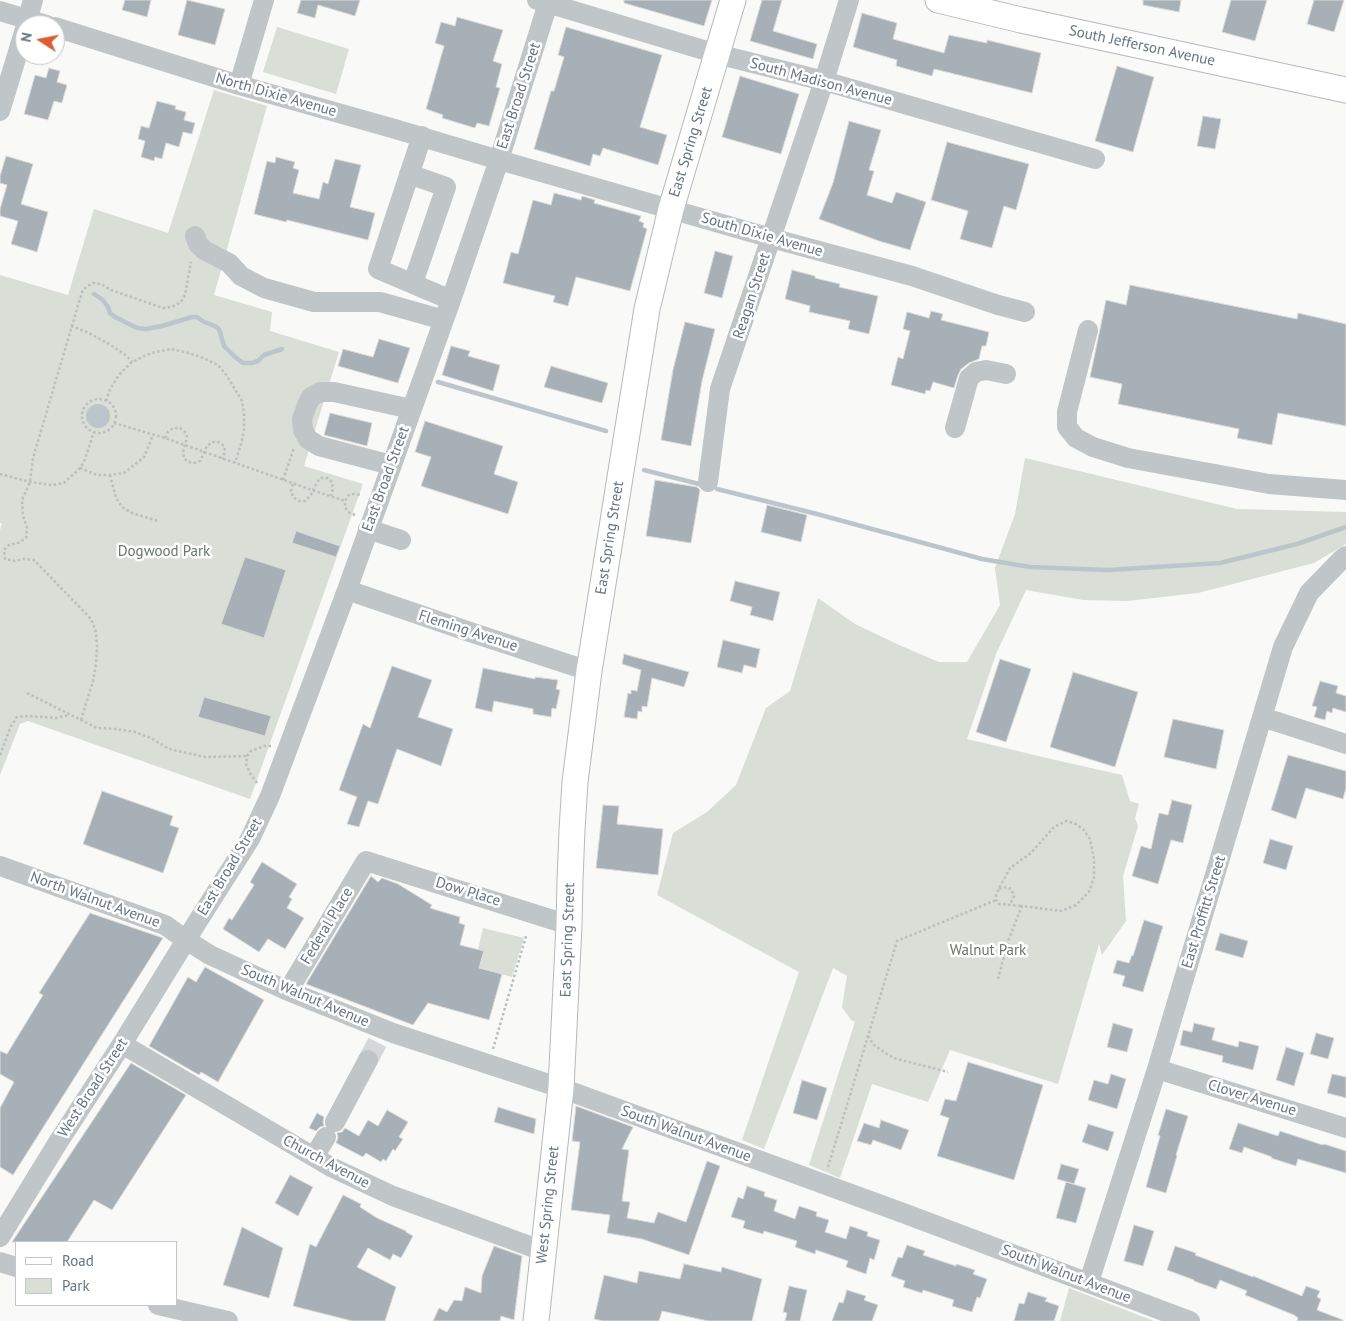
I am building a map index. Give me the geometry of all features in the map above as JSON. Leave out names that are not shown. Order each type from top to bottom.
[{"type":"main road","name":"East Spring Street","points":[[561,1088],[575,782],[589,670],[647,309],[671,209],[733,0]]},
{"type":"main road","name":"South Jefferson Avenue","points":[[938,0],[1021,20],[1346,90]]},
{"type":"main road","name":"West Spring Street","points":[[536,1321],[561,1088]]},
{"type":"street","points":[[239,85],[264,0]]},
{"type":"street","name":"Reagan Street","points":[[708,482],[720,389],[824,81],[849,0]]},
{"type":"street","name":"South Madison Avenue","points":[[545,1],[717,54],[824,81],[1095,159]]},
{"type":"street","name":"East Broad Street","points":[[186,940],[255,830],[270,796],[347,590],[361,522],[391,466],[451,300],[499,160],[545,1]]},
{"type":"street","points":[[0,11],[16,15]]},
{"type":"street","name":"North Dixie Avenue","points":[[65,31],[239,85],[422,136],[499,160]]},
{"type":"street","points":[[0,111],[15,61]]},
{"type":"street","points":[[422,136],[378,269],[451,300]]},
{"type":"street","name":"South Dixie Avenue","points":[[499,160],[771,238],[912,276],[998,306],[1025,312]]},
{"type":"street","points":[[409,174],[446,187],[413,283]]},
{"type":"street","points":[[195,236],[198,244],[204,250],[228,263],[241,276],[264,288],[314,302],[380,302],[444,320]]},
{"type":"street","points":[[1088,330],[1067,412],[1067,427],[1076,438],[1093,447],[1128,458],[1269,484],[1346,490]]},
{"type":"street","points":[[954,428],[969,378],[976,372],[986,370],[1006,374]]},
{"type":"street","points":[[391,466],[319,446],[308,439],[302,430],[302,420],[311,397],[320,392],[334,392],[411,409]]},
{"type":"street","points":[[361,522],[401,540]]},
{"type":"street","name":"East Proffitt Street","points":[[1089,1282],[1157,1069],[1283,647],[1309,593],[1346,556]]},
{"type":"street","name":"Fleming Avenue","points":[[347,590],[589,670]]},
{"type":"street","points":[[1262,717],[1346,744]]},
{"type":"street","name":"Dow Place","points":[[366,861],[570,924]]},
{"type":"street","name":"Federal Place","points":[[288,991],[366,861]]},
{"type":"street","name":"North Walnut Avenue","points":[[0,866],[165,925],[186,940]]},
{"type":"street","name":"South Walnut Avenue","points":[[186,940],[210,955],[288,991],[393,1033],[561,1088],[1190,1321]]},
{"type":"street","name":"West Broad Street","points":[[0,1237],[186,940]]},
{"type":"street","name":"Church Avenue","points":[[122,1044],[331,1167],[393,1196],[543,1252]]},
{"type":"street","points":[[314,1157],[368,1060]]},
{"type":"street","name":"Clover Avenue","points":[[1157,1069],[1346,1128]]},
{"type":"street","points":[[0,1262],[15,1267]]},
{"type":"street","points":[[162,1306],[228,1321]]},
{"type":"path","points":[[81,720],[96,664],[96,632],[91,619],[34,560],[24,559],[15,561],[5,559],[4,550],[9,545],[18,543],[26,538],[27,528],[22,516],[22,500],[30,482],[33,458],[82,292],[86,287],[94,283],[101,284],[111,290],[163,308],[172,307],[181,302],[185,295],[195,236]]},
{"type":"path","points":[[71,326],[89,333],[108,344],[127,356],[132,362]]},
{"type":"path","points":[[106,401],[110,389],[119,375],[132,362],[151,353],[171,350],[189,353],[218,365],[228,376],[242,401],[244,430],[235,463]]},
{"type":"path","points":[[97,399],[106,401],[115,411],[114,423],[107,431],[94,432],[84,424],[82,414],[87,404],[92,401],[97,399]]},
{"type":"path","points":[[114,423],[164,438],[345,501]]},
{"type":"path","points":[[164,438],[173,428],[180,428],[186,433],[187,437],[183,452],[184,458],[188,462],[200,461],[212,442],[218,442],[224,446],[225,452],[222,459]]},
{"type":"path","points":[[0,474],[30,482],[52,485],[64,483],[84,462],[94,432]]},
{"type":"path","points":[[80,468],[97,475],[124,472],[144,457],[153,435]]},
{"type":"path","points":[[282,480],[294,448]]},
{"type":"path","points":[[110,475],[116,498],[122,507],[132,513],[158,521]]},
{"type":"path","points":[[293,484],[291,491],[293,498],[298,501],[305,500],[311,495],[317,482],[321,478],[327,478],[332,482],[331,496]]},
{"type":"path","points":[[361,522],[348,512],[345,507],[345,501],[349,495],[362,495]]},
{"type":"path","points":[[27,693],[97,728],[135,732],[151,738],[169,749],[205,757],[247,756]]},
{"type":"path","points":[[0,755],[11,726],[17,717],[56,718],[70,714]]},
{"type":"path","points":[[260,786],[246,764],[247,756],[251,751],[264,746],[274,746]]},
{"type":"path","points":[[1066,821],[1084,829],[1090,839],[1094,858],[1094,878],[1089,892],[1076,905],[1061,911],[999,904],[996,900],[996,894],[999,888],[1010,868],[1031,853],[1054,827],[1066,821]]},
{"type":"path","points":[[999,888],[1007,887],[1011,889],[1014,896],[1008,905]]},
{"type":"path","points":[[826,1171],[897,941],[996,900]]},
{"type":"path","points":[[998,979],[1008,941],[1022,906]]},
{"type":"path","points":[[492,1052],[526,936]]},
{"type":"path","points":[[868,1036],[874,1045],[894,1058],[948,1072]]},
{"type":"green space","points":[[277,27],[349,49],[336,94],[263,72]]},
{"type":"green space","name":"Dogwood Park","points":[[214,90],[267,106],[214,295],[272,312],[270,331],[339,352],[304,466],[363,484],[250,799],[28,721],[20,724],[0,775],[0,530],[2,523],[0,523],[0,275],[68,295],[94,209],[168,233]]},
{"type":"green space","name":"Walnut Park","points":[[1025,458],[1237,509],[1346,512],[1346,544],[1314,563],[1198,593],[1127,601],[1083,600],[1026,590],[996,654],[967,739],[1122,775],[1130,801],[1139,804],[1135,818],[1138,826],[1123,876],[1126,921],[1102,955],[1099,944],[1058,1084],[950,1050],[928,1102],[872,1084],[840,1178],[809,1165],[855,1022],[851,1020],[842,1007],[847,976],[833,968],[764,1149],[742,1140],[799,972],[657,895],[673,833],[707,812],[736,785],[766,708],[790,691],[818,598],[855,624],[899,645],[939,662],[967,662],[1000,605],[995,568],[1015,514]]},
{"type":"green space","points":[[483,928],[524,938],[512,977],[479,968],[484,952],[478,950]]},
{"type":"green space","points":[[1069,1288],[1154,1321],[1060,1321]]},
{"type":"shaded area","points":[[98,404],[103,405],[109,411],[109,421],[103,427],[98,428],[93,427],[87,421],[86,416],[87,411],[93,405]]},
{"type":"building","points":[[125,0],[151,0],[147,17],[122,10]]},
{"type":"building","points":[[187,0],[225,9],[215,45],[178,35]]},
{"type":"building","points":[[301,0],[360,0],[355,16],[318,5],[315,18],[297,13]]},
{"type":"building","points":[[624,0],[712,0],[704,26],[624,3]]},
{"type":"building","points":[[762,0],[782,0],[773,31],[817,44],[813,59],[750,41]]},
{"type":"building","points":[[1143,0],[1181,0],[1179,12],[1143,5]]},
{"type":"building","points":[[1231,0],[1267,0],[1255,41],[1222,32]]},
{"type":"building","points":[[1314,0],[1344,0],[1334,32],[1307,24]]},
{"type":"building","points":[[862,13],[897,23],[893,39],[944,53],[949,35],[987,43],[987,40],[1041,53],[1032,93],[934,69],[932,76],[896,66],[897,60],[853,47]]},
{"type":"building","points":[[457,17],[503,30],[493,61],[502,64],[496,87],[500,88],[489,126],[477,123],[475,128],[442,118],[443,115],[426,109],[444,46],[435,43],[441,22],[455,26]]},
{"type":"building","points":[[566,27],[662,55],[640,127],[667,135],[658,165],[603,148],[600,156],[593,154],[590,166],[534,149],[551,91],[554,91],[564,57],[558,55]]},
{"type":"building","points":[[1117,66],[1154,77],[1133,152],[1095,141]]},
{"type":"building","points":[[49,68],[60,71],[57,82],[67,85],[62,103],[54,101],[48,120],[24,114],[35,75],[46,78]]},
{"type":"building","points":[[740,76],[799,94],[781,154],[722,137]]},
{"type":"building","points":[[157,101],[176,106],[175,109],[186,112],[184,120],[195,123],[192,134],[183,132],[179,147],[166,143],[162,159],[155,157],[154,161],[141,157],[145,141],[138,139],[141,126],[149,128]]},
{"type":"building","points":[[1203,116],[1221,119],[1215,149],[1197,146]]},
{"type":"building","points":[[849,121],[881,130],[869,170],[874,171],[867,195],[892,203],[896,192],[926,202],[910,250],[819,219],[833,183]]},
{"type":"building","points":[[947,142],[1029,164],[1016,210],[1004,206],[992,248],[960,239],[968,211],[931,200]]},
{"type":"building","points":[[6,156],[33,164],[21,204],[48,212],[37,252],[11,244],[18,221],[0,216],[0,209],[7,185],[0,183],[0,176]]},
{"type":"building","points":[[276,157],[295,162],[293,168],[299,170],[293,193],[319,199],[323,182],[328,184],[335,159],[361,165],[350,207],[375,213],[368,240],[254,214],[267,161],[275,163]]},
{"type":"building","points":[[554,193],[581,200],[582,196],[595,200],[594,203],[641,216],[639,221],[644,223],[643,227],[647,229],[630,291],[576,277],[568,306],[553,302],[555,296],[503,283],[511,252],[518,254],[533,200],[551,205]]},
{"type":"building","points":[[715,251],[733,256],[722,298],[704,293]]},
{"type":"building","points":[[792,270],[840,284],[839,287],[878,296],[869,334],[848,329],[850,321],[809,312],[810,306],[785,299]]},
{"type":"building","points":[[1130,285],[1297,319],[1298,313],[1346,324],[1346,426],[1278,413],[1272,445],[1237,438],[1239,429],[1118,404],[1122,384],[1090,377],[1106,300],[1126,305]]},
{"type":"building","points":[[931,311],[943,314],[941,320],[989,332],[986,346],[982,346],[979,359],[961,369],[954,388],[933,382],[930,391],[926,390],[925,394],[891,385],[898,357],[903,359],[910,331],[903,329],[907,312],[929,318]]},
{"type":"building","points":[[685,322],[715,329],[702,381],[691,446],[661,440],[673,370]]},
{"type":"building","points":[[379,339],[410,348],[398,383],[338,366],[343,349],[373,357]]},
{"type":"building","points":[[451,346],[470,351],[468,356],[500,365],[493,391],[442,375]]},
{"type":"building","points":[[551,366],[608,383],[602,403],[544,387]]},
{"type":"building","points":[[330,413],[372,423],[367,446],[324,435]]},
{"type":"building","points":[[425,421],[503,446],[494,474],[518,482],[508,514],[421,486],[431,457],[415,452]]},
{"type":"building","points":[[655,480],[697,487],[700,490],[691,543],[646,536]]},
{"type":"building","points":[[767,505],[807,515],[801,542],[761,532]]},
{"type":"building","points":[[296,531],[340,546],[336,557],[292,543]]},
{"type":"building","points":[[245,557],[286,570],[264,638],[221,624]]},
{"type":"building","points":[[735,581],[780,592],[773,621],[750,615],[752,607],[730,601]]},
{"type":"building","points":[[723,640],[760,649],[756,668],[744,665],[742,673],[717,667]]},
{"type":"building","points":[[624,654],[689,672],[684,687],[652,678],[647,707],[642,706],[642,712],[638,711],[637,719],[624,717],[628,693],[631,694],[631,690],[637,691],[641,670],[622,664]]},
{"type":"building","points":[[1000,659],[1031,669],[1006,742],[976,732]]},
{"type":"building","points":[[392,666],[432,680],[418,717],[453,729],[441,766],[397,749],[378,804],[368,801],[359,827],[347,824],[357,797],[339,790],[363,724],[370,728]]},
{"type":"building","points":[[483,668],[535,679],[535,677],[558,680],[556,689],[560,690],[556,709],[552,708],[551,717],[533,714],[533,709],[494,701],[492,712],[475,708]]},
{"type":"building","points":[[1073,672],[1138,692],[1115,767],[1050,747]]},
{"type":"building","points":[[1320,681],[1338,686],[1336,693],[1346,696],[1346,712],[1333,708],[1332,713],[1327,711],[1325,720],[1314,717],[1317,707],[1312,706]]},
{"type":"building","points":[[204,697],[271,716],[265,736],[198,717]]},
{"type":"building","points":[[1173,719],[1224,730],[1216,769],[1164,757]]},
{"type":"building","points":[[1288,755],[1346,771],[1346,788],[1343,799],[1306,788],[1296,819],[1271,810]]},
{"type":"building","points":[[102,791],[173,816],[170,825],[179,828],[163,873],[83,844]]},
{"type":"building","points":[[1172,800],[1192,805],[1183,843],[1171,840],[1158,884],[1132,876],[1141,846],[1151,849],[1159,813],[1168,815]]},
{"type":"building","points":[[603,805],[619,806],[617,824],[663,829],[658,875],[596,868]]},
{"type":"building","points":[[1270,839],[1293,846],[1286,870],[1263,863]]},
{"type":"building","points":[[262,862],[297,884],[289,897],[292,899],[287,908],[304,918],[285,949],[268,939],[259,952],[223,929],[229,918],[232,920],[254,885],[250,882]]},
{"type":"building","points":[[371,876],[378,882],[382,878],[398,884],[432,905],[430,908],[460,917],[459,923],[465,925],[460,945],[484,951],[479,968],[502,974],[489,1020],[428,1003],[413,1025],[306,984]]},
{"type":"building","points":[[90,913],[163,938],[13,1175],[0,1167],[0,1108],[14,1082],[0,1074],[0,1051],[7,1054],[43,995],[39,993]]},
{"type":"building","points":[[1144,920],[1163,926],[1143,992],[1122,986],[1125,976],[1113,973],[1117,960],[1129,963]]},
{"type":"building","points":[[1220,933],[1248,941],[1243,958],[1215,950]]},
{"type":"building","points":[[205,967],[264,1000],[218,1082],[201,1072],[199,1075],[149,1046],[188,977],[196,982]]},
{"type":"building","points":[[1113,1023],[1133,1029],[1127,1052],[1107,1047]]},
{"type":"building","points":[[1194,1023],[1215,1028],[1212,1040],[1238,1047],[1239,1041],[1259,1046],[1253,1070],[1222,1062],[1223,1056],[1180,1045],[1183,1030],[1192,1032]]},
{"type":"building","points":[[1316,1033],[1334,1038],[1328,1059],[1310,1054]]},
{"type":"building","points":[[1286,1047],[1304,1053],[1294,1086],[1276,1080]]},
{"type":"building","points":[[968,1062],[1043,1085],[1014,1180],[937,1156],[949,1118],[940,1115],[945,1099],[956,1101]]},
{"type":"building","points":[[131,1063],[186,1095],[112,1210],[94,1200],[68,1241],[12,1242]]},
{"type":"building","points":[[1111,1074],[1126,1079],[1117,1109],[1088,1100],[1094,1080],[1108,1084]]},
{"type":"building","points":[[1332,1074],[1346,1077],[1346,1098],[1327,1093]]},
{"type":"building","points":[[802,1080],[827,1088],[817,1120],[793,1113]]},
{"type":"building","points":[[576,1106],[633,1127],[622,1149],[629,1150],[622,1201],[630,1202],[627,1218],[654,1223],[658,1212],[686,1222],[707,1161],[720,1166],[689,1255],[642,1239],[607,1233],[610,1215],[571,1210],[580,1142],[572,1141]]},
{"type":"building","points":[[498,1107],[536,1119],[534,1134],[494,1122]]},
{"type":"building","points":[[1166,1109],[1188,1116],[1166,1193],[1146,1187]]},
{"type":"building","points":[[387,1110],[408,1122],[399,1137],[403,1139],[395,1151],[393,1149],[386,1161],[383,1159],[381,1162],[366,1153],[363,1157],[336,1143],[337,1133],[342,1132],[345,1128],[359,1136],[368,1120],[378,1126]]},
{"type":"building","points":[[317,1113],[324,1117],[324,1126],[316,1131],[309,1128]]},
{"type":"building","points":[[881,1120],[909,1130],[901,1150],[873,1140],[871,1145],[857,1141],[864,1123],[879,1128]]},
{"type":"building","points":[[1238,1123],[1278,1136],[1280,1131],[1346,1151],[1346,1173],[1298,1159],[1296,1166],[1244,1147],[1242,1153],[1229,1149]]},
{"type":"building","points":[[1088,1124],[1114,1132],[1108,1151],[1082,1142]]},
{"type":"building","points":[[1061,1164],[1079,1169],[1074,1184],[1057,1179]]},
{"type":"building","points":[[290,1175],[313,1187],[298,1216],[275,1203]]},
{"type":"building","points":[[1066,1182],[1086,1188],[1076,1223],[1056,1218]]},
{"type":"building","points":[[747,1186],[765,1192],[764,1196],[777,1200],[774,1211],[795,1219],[799,1206],[817,1212],[816,1216],[829,1220],[825,1232],[846,1239],[850,1226],[868,1232],[867,1236],[880,1240],[874,1260],[870,1258],[866,1274],[846,1267],[848,1261],[816,1250],[815,1254],[795,1247],[797,1241],[764,1231],[763,1234],[743,1228],[745,1221],[731,1217],[738,1197],[743,1199]]},
{"type":"building","points":[[343,1195],[361,1204],[360,1207],[377,1218],[413,1236],[401,1258],[393,1254],[390,1260],[368,1248],[357,1267],[396,1287],[385,1321],[352,1321],[293,1306],[310,1244],[316,1247]]},
{"type":"building","points":[[1134,1225],[1154,1231],[1143,1266],[1124,1261]]},
{"type":"building","points":[[242,1227],[283,1248],[269,1298],[223,1285]]},
{"type":"building","points":[[907,1245],[925,1251],[923,1255],[975,1270],[973,1274],[987,1279],[980,1298],[977,1297],[972,1312],[952,1306],[954,1300],[923,1290],[922,1293],[903,1287],[905,1281],[891,1276],[898,1257],[902,1258]]},
{"type":"building","points":[[494,1246],[522,1256],[514,1320],[501,1316],[500,1321],[433,1321],[439,1308],[447,1312],[454,1300],[462,1301],[465,1287],[481,1293],[482,1276]]},
{"type":"building","points":[[1175,1246],[1302,1296],[1306,1286],[1320,1291],[1317,1297],[1321,1299],[1317,1310],[1343,1321],[1297,1321],[1298,1318],[1294,1315],[1245,1295],[1247,1291],[1220,1280],[1216,1289],[1167,1270]]},
{"type":"building","points":[[684,1264],[721,1272],[722,1267],[762,1279],[752,1321],[708,1321],[662,1311],[659,1321],[603,1321],[594,1319],[604,1275],[637,1283],[639,1271],[680,1279]]},
{"type":"building","points":[[789,1286],[807,1290],[800,1321],[785,1321],[787,1313],[783,1312]]},
{"type":"building","points":[[847,1290],[866,1296],[864,1300],[878,1305],[872,1321],[832,1321],[839,1302],[843,1303]]},
{"type":"building","points":[[1028,1292],[1047,1298],[1045,1301],[1059,1306],[1054,1321],[1014,1321],[1019,1303],[1024,1304]]},
{"type":"waterway","points":[[94,294],[103,300],[110,313],[115,317],[137,328],[146,329],[197,317],[218,328],[224,346],[243,363],[258,361],[264,355],[282,349]]},
{"type":"waterway","points":[[438,382],[606,431]]},
{"type":"waterway","points":[[644,470],[699,484]]},
{"type":"waterway","points":[[717,489],[982,559],[1030,567],[1108,570],[1220,563],[1297,544],[1346,527]]},
{"type":"tunnel","points":[[368,1060],[384,1030]]}]
